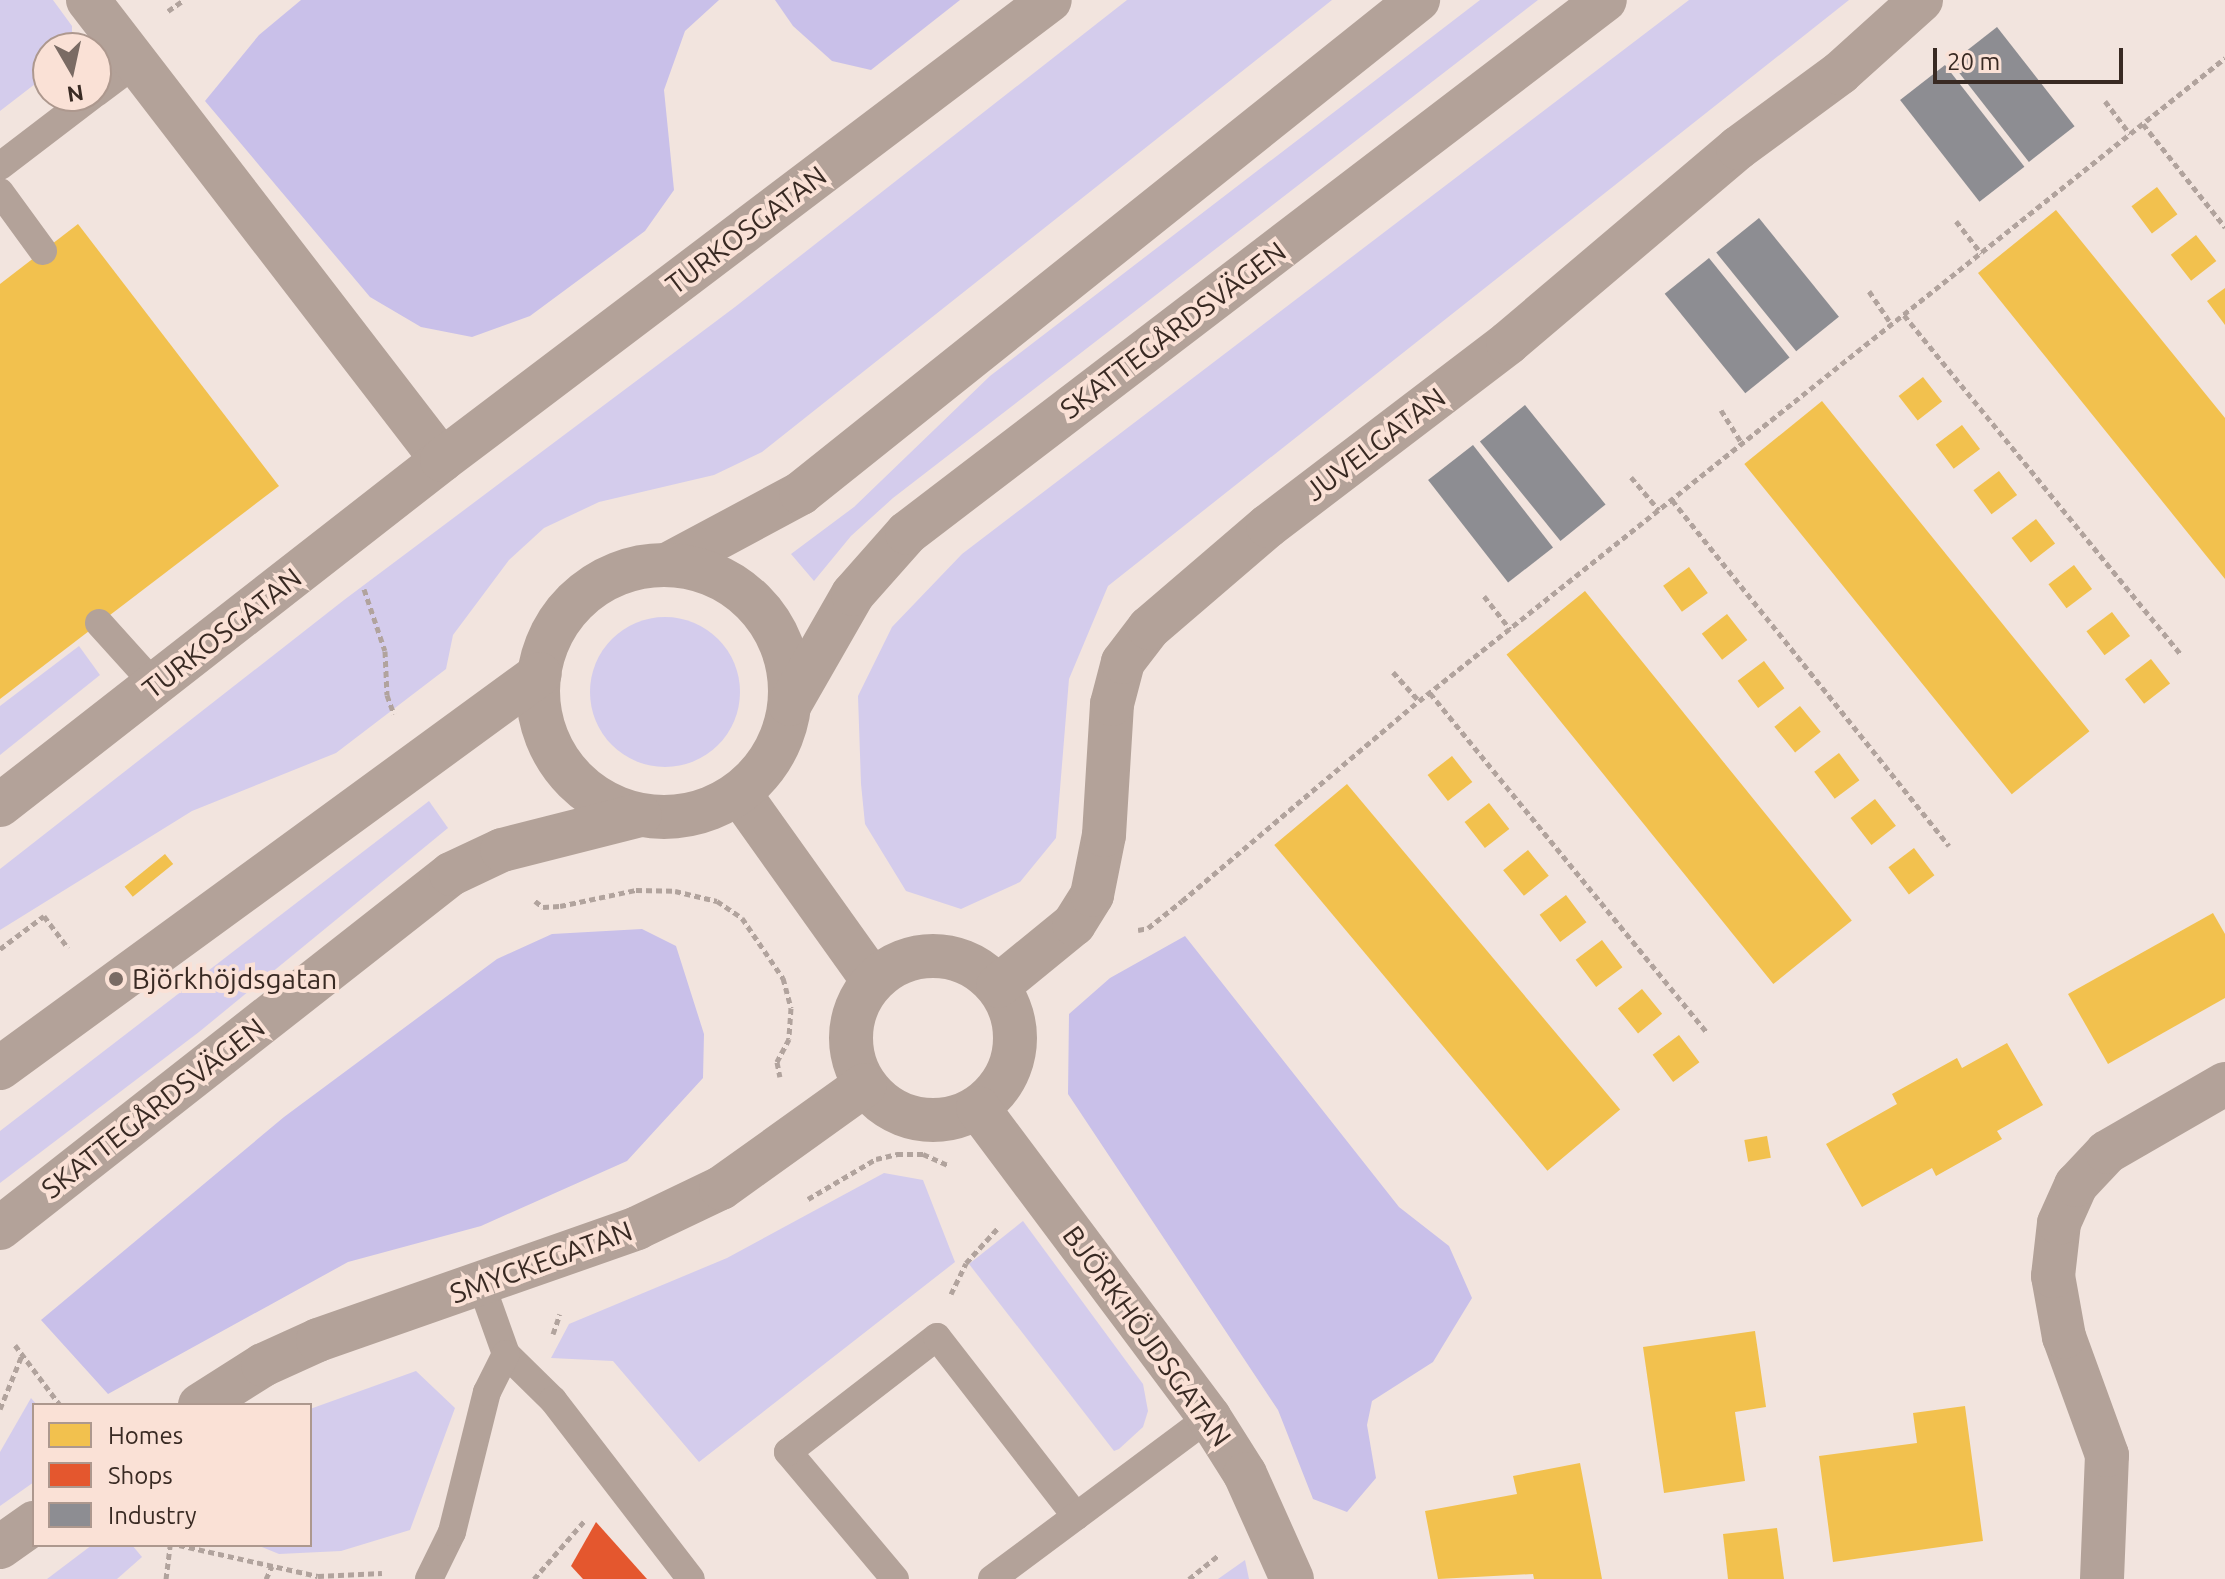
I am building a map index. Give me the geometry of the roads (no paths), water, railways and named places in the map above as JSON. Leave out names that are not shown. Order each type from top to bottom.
[{"type":"street","points":[[88,0],[442,460]]},
{"type":"street","name":"TURKOSGATAN","points":[[0,805],[442,460],[1050,0]]},
{"type":"street","name":"SKATTEGÅRDSVÄGEN","points":[[640,815],[614,807],[570,774],[544,727],[540,674],[554,631],[583,596],[622,573],[667,565],[801,493],[1418,0]]},
{"type":"street","name":"SKATTEGÅRDSVÄGEN","points":[[0,1228],[451,874],[502,850],[640,815],[691,814],[739,793],[768,764],[790,704],[853,594],[907,533],[1605,0]]},
{"type":"street","name":"JUVELGATAN","points":[[998,986],[1074,924],[1092,895],[1104,835],[1112,704],[1123,662],[1149,628],[1268,526],[1508,343],[1738,148],[1840,73],[1921,0]]},
{"type":"street","name":"SKATTEGÅRDSVÄGEN","points":[[667,565],[718,577],[759,608],[784,653],[790,704]]},
{"type":"street","points":[[0,1068],[540,674]]},
{"type":"street","points":[[739,793],[873,981]]},
{"type":"street","points":[[936,955],[970,964],[998,986],[1013,1016],[1015,1051],[1002,1082],[978,1108],[949,1119],[917,1120],[887,1107],[865,1085],[853,1060],[851,1032],[857,1004],[873,981],[901,962],[936,955]]},
{"type":"street","points":[[2102,1579],[2107,1455],[2064,1337],[2053,1276],[2059,1223],[2076,1185],[2107,1152],[2225,1084]]},
{"type":"street","name":"SMYCKEGATAN","points":[[203,1403],[263,1365],[318,1340],[637,1228],[721,1188],[865,1085]]},
{"type":"street","name":"BJÖRKHÖJDSGATAN","points":[[978,1108],[1209,1417],[1245,1474],[1292,1579]]},
{"type":"street","points":[[0,1547],[32,1524]]},
{"type":"lane","points":[[112,81],[136,63]]},
{"type":"lane","points":[[0,166],[71,112]]},
{"type":"lane","points":[[0,192],[43,251]]},
{"type":"lane","points":[[99,623],[155,685]]},
{"type":"lane","points":[[481,1284],[512,1361],[553,1400],[691,1579]]},
{"type":"lane","points":[[895,1579],[788,1452],[937,1337],[1076,1516]]},
{"type":"lane","points":[[432,1575],[452,1532],[487,1392],[512,1361]]},
{"type":"lane","points":[[992,1579],[1209,1417]]},
{"type":"place","name":"Björkhöjdsgatan","points":[[116,979]]}]
